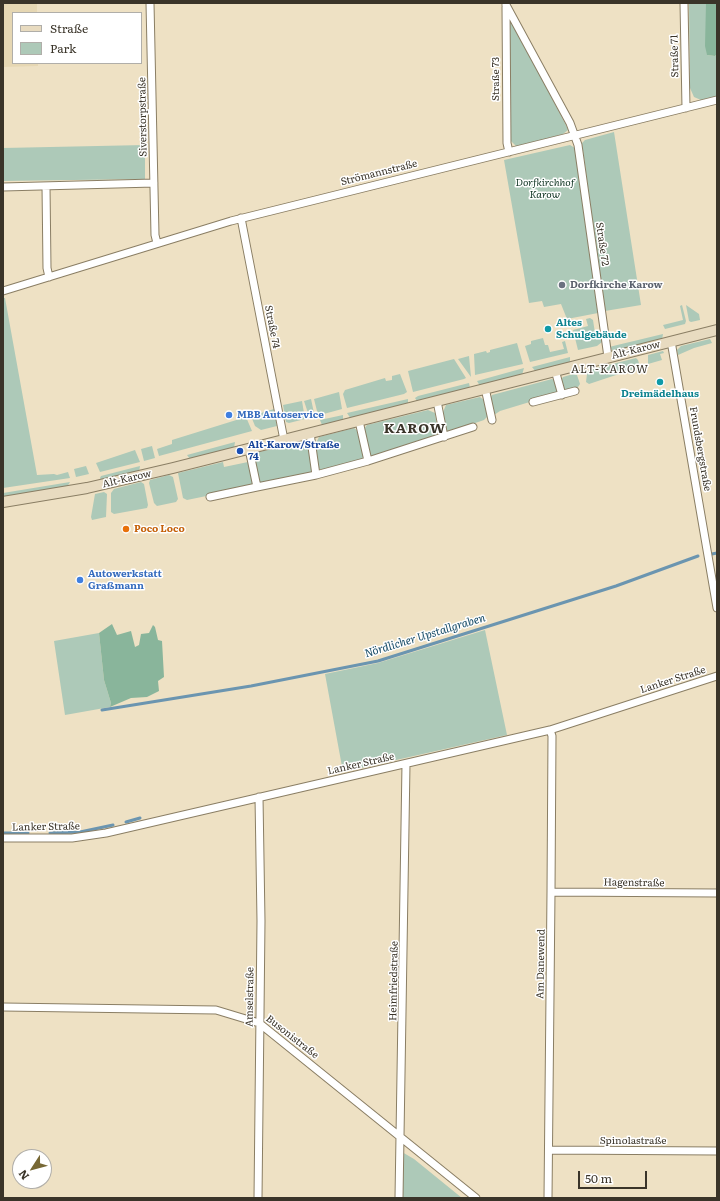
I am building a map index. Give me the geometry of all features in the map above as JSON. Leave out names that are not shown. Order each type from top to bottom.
[{"type":"main road","name":"Alt-Karow","points":[[3,502],[87,488],[249,449],[717,330]]},
{"type":"street","name":"Siverstorpstraße","points":[[150,3],[155,235],[157,242]]},
{"type":"street","name":"Straße 71","points":[[684,3],[686,108]]},
{"type":"street","name":"Straße 73","points":[[506,4],[575,135]]},
{"type":"street","name":"Straße 73","points":[[506,4],[507,143],[509,152]]},
{"type":"street","name":"Strömannstraße","points":[[3,291],[157,242],[241,218],[717,100]]},
{"type":"street","name":"Straße 72","points":[[575,135],[578,145],[608,357]]},
{"type":"street","points":[[3,187],[154,183]]},
{"type":"street","points":[[46,186],[47,268],[49,277]]},
{"type":"street","name":"Straße 74","points":[[241,218],[284,440]]},
{"type":"street","name":"Frundsbergstraße","points":[[671,341],[717,608]]},
{"type":"street","points":[[555,370],[562,394]]},
{"type":"street","points":[[485,388],[492,420]]},
{"type":"street","points":[[533,402],[575,391]]},
{"type":"street","points":[[437,401],[444,437]]},
{"type":"street","points":[[359,421],[368,461]]},
{"type":"street","points":[[210,497],[316,475],[368,461],[444,437],[473,426]]},
{"type":"street","points":[[310,433],[316,475]]},
{"type":"street","points":[[249,449],[256,487]]},
{"type":"street","name":"Lanker Straße","points":[[3,838],[72,838],[89,836],[550,730],[717,676]]},
{"type":"street","name":"Am Danewend","points":[[548,1198],[552,736],[550,730]]},
{"type":"street","name":"Heimfriedstraße","points":[[399,1198],[406,764]]},
{"type":"street","name":"Amselstraße","points":[[258,1198],[261,827],[259,797]]},
{"type":"street","name":"Hagenstraße","points":[[551,892],[717,894]]},
{"type":"street","name":"Busonistraße","points":[[3,1007],[216,1010],[259,1023],[476,1198]]},
{"type":"street","name":"Spinolastraße","points":[[549,1150],[717,1152]]},
{"type":"shaded area","points":[[3,3],[37,3],[37,12],[12,12],[12,64],[38,64],[38,66],[3,67]]},
{"type":"green space","points":[[689,3],[706,3],[707,55],[715,56],[717,54],[717,96],[701,100],[694,97],[690,88]]},
{"type":"green space","points":[[706,3],[717,3],[717,54],[715,56],[707,55],[705,46]]},
{"type":"green space","points":[[510,22],[512,22],[568,130],[563,134],[520,146],[516,146],[510,140]]},
{"type":"green space","points":[[614,132],[641,305],[605,311],[582,143],[585,140]]},
{"type":"green space","points":[[145,145],[145,179],[3,181],[3,148]]},
{"type":"green space","name":"Dorfkirchhof Karow","points":[[570,145],[575,148],[598,313],[567,319],[561,304],[544,307],[542,301],[529,303],[504,160]]},
{"type":"green space","points":[[3,298],[5,298],[37,475],[57,475],[68,472],[70,478],[3,488]]},
{"type":"green space","points":[[682,305],[686,321],[685,324],[665,329],[663,325],[683,320],[680,306]]},
{"type":"green space","points":[[686,305],[699,314],[700,320],[689,321]]},
{"type":"green space","points":[[590,318],[593,320],[595,333],[601,333],[602,342],[597,346],[578,350],[573,330],[588,326],[586,319]]},
{"type":"green space","points":[[663,334],[662,340],[613,351],[609,347]]},
{"type":"green space","points":[[543,338],[545,345],[548,345],[550,352],[564,349],[562,342],[565,341],[568,353],[530,362],[525,346],[531,344],[531,341]]},
{"type":"green space","points":[[710,339],[712,343],[694,348],[678,355],[677,350],[681,346]]},
{"type":"green space","points":[[517,343],[523,364],[475,375],[474,354],[486,351],[487,353],[490,352],[490,350]]},
{"type":"green space","points":[[663,351],[664,353],[660,354],[662,360],[648,364],[648,355]]},
{"type":"green space","points":[[469,356],[471,377],[458,359]]},
{"type":"green space","points":[[570,357],[570,363],[536,372],[532,367]]},
{"type":"green space","points":[[636,358],[640,367],[589,384],[586,382],[589,370]]},
{"type":"green space","points":[[454,359],[466,378],[413,392],[408,371]]},
{"type":"green space","points":[[524,368],[522,375],[480,386],[477,381]]},
{"type":"green space","points":[[400,374],[407,392],[404,394],[347,408],[343,394],[345,390],[385,378],[386,381],[392,380],[392,376]]},
{"type":"green space","points":[[573,374],[577,375],[580,384],[578,387],[563,391],[560,381],[563,377]]},
{"type":"green space","points":[[552,379],[556,381],[559,390],[556,394],[500,411],[494,415],[490,399],[492,395]]},
{"type":"green space","points":[[469,383],[470,388],[417,401],[415,398],[418,396]]},
{"type":"green space","points":[[339,392],[342,409],[320,415],[317,411],[314,399]]},
{"type":"green space","points":[[480,397],[484,400],[488,416],[484,420],[449,432],[445,429],[443,412],[446,405]]},
{"type":"green space","points":[[311,399],[314,413],[310,416],[304,401]]},
{"type":"green space","points":[[408,399],[408,404],[351,419],[347,413]]},
{"type":"green space","points":[[302,401],[305,419],[289,423],[286,422],[283,405]]},
{"type":"green space","points":[[274,409],[277,426],[261,430],[255,426],[251,416]]},
{"type":"green space","points":[[428,410],[435,413],[438,432],[435,437],[374,457],[369,454],[364,429],[367,425]]},
{"type":"green space","points":[[343,415],[343,420],[322,425],[320,420]]},
{"type":"green space","points":[[246,417],[252,431],[159,456],[157,449],[172,444],[172,440]]},
{"type":"green space","points":[[354,428],[358,431],[364,456],[362,459],[323,471],[317,467],[314,447],[319,437]]},
{"type":"green space","points":[[306,441],[310,448],[312,470],[310,474],[263,483],[259,482],[254,457],[255,453]]},
{"type":"green space","points":[[235,442],[234,448],[190,459],[187,455]]},
{"type":"green space","points":[[152,446],[155,458],[144,461],[141,449]]},
{"type":"green space","points":[[135,450],[140,462],[100,472],[96,463]]},
{"type":"green space","points":[[223,462],[224,467],[248,462],[253,483],[250,487],[187,500],[183,498],[178,473]]},
{"type":"green space","points":[[86,466],[89,474],[76,477],[74,469]]},
{"type":"green space","points":[[140,466],[139,472],[101,480],[100,478],[101,476]]},
{"type":"green space","points":[[169,475],[173,477],[178,499],[176,502],[157,506],[154,503],[149,483],[150,480]]},
{"type":"green space","points":[[70,482],[67,487],[3,498],[3,493]]},
{"type":"green space","points":[[141,482],[144,484],[148,505],[147,508],[114,514],[111,512],[111,493],[114,489]]},
{"type":"green space","points":[[104,492],[107,494],[106,517],[92,520],[91,517],[95,494]]},
{"type":"green space","points":[[112,624],[117,635],[131,631],[135,647],[139,645],[141,634],[149,633],[153,625],[155,627],[158,640],[162,641],[164,677],[158,681],[159,691],[147,697],[131,698],[110,707],[111,703],[104,680],[99,633]]},
{"type":"green space","points":[[485,630],[507,735],[343,772],[325,674],[378,663]]},
{"type":"green space","points":[[99,633],[104,680],[111,703],[110,707],[65,715],[54,641]]},
{"type":"green space","points":[[402,1152],[414,1159],[462,1198],[402,1198]]},
{"type":"waterway","points":[[712,554],[717,553]]},
{"type":"waterway","name":"Nördlicher Upstallgraben","points":[[102,710],[251,686],[378,661],[616,586],[698,556]]},
{"type":"waterway","name":"Nördlicher Upstallgraben","points":[[126,822],[140,818]]},
{"type":"waterway","name":"Nördlicher Upstallgraben","points":[[50,833],[80,832],[113,825]]},
{"type":"waterway","name":"Nördlicher Upstallgraben","points":[[3,833],[28,833]]},
{"type":"place","name":"Dorfkirche Karow","points":[[562,285]]},
{"type":"place","name":"Altes Schulgebäude","points":[[548,329]]},
{"type":"place","name":"Dreimädelhaus","points":[[660,382]]},
{"type":"place","name":"MBB Autoservice","points":[[229,415]]},
{"type":"place","name":"Alt-Karow/Straße 74","points":[[240,451]]},
{"type":"place","name":"Poco Loco","points":[[126,529]]},
{"type":"place","name":"Autowerkstatt Graßmann","points":[[80,580]]},
{"type":"district","name":"ALT-KAROW","points":[[610,370]]},
{"type":"district","name":"KAROW","points":[[415,429]]}]
